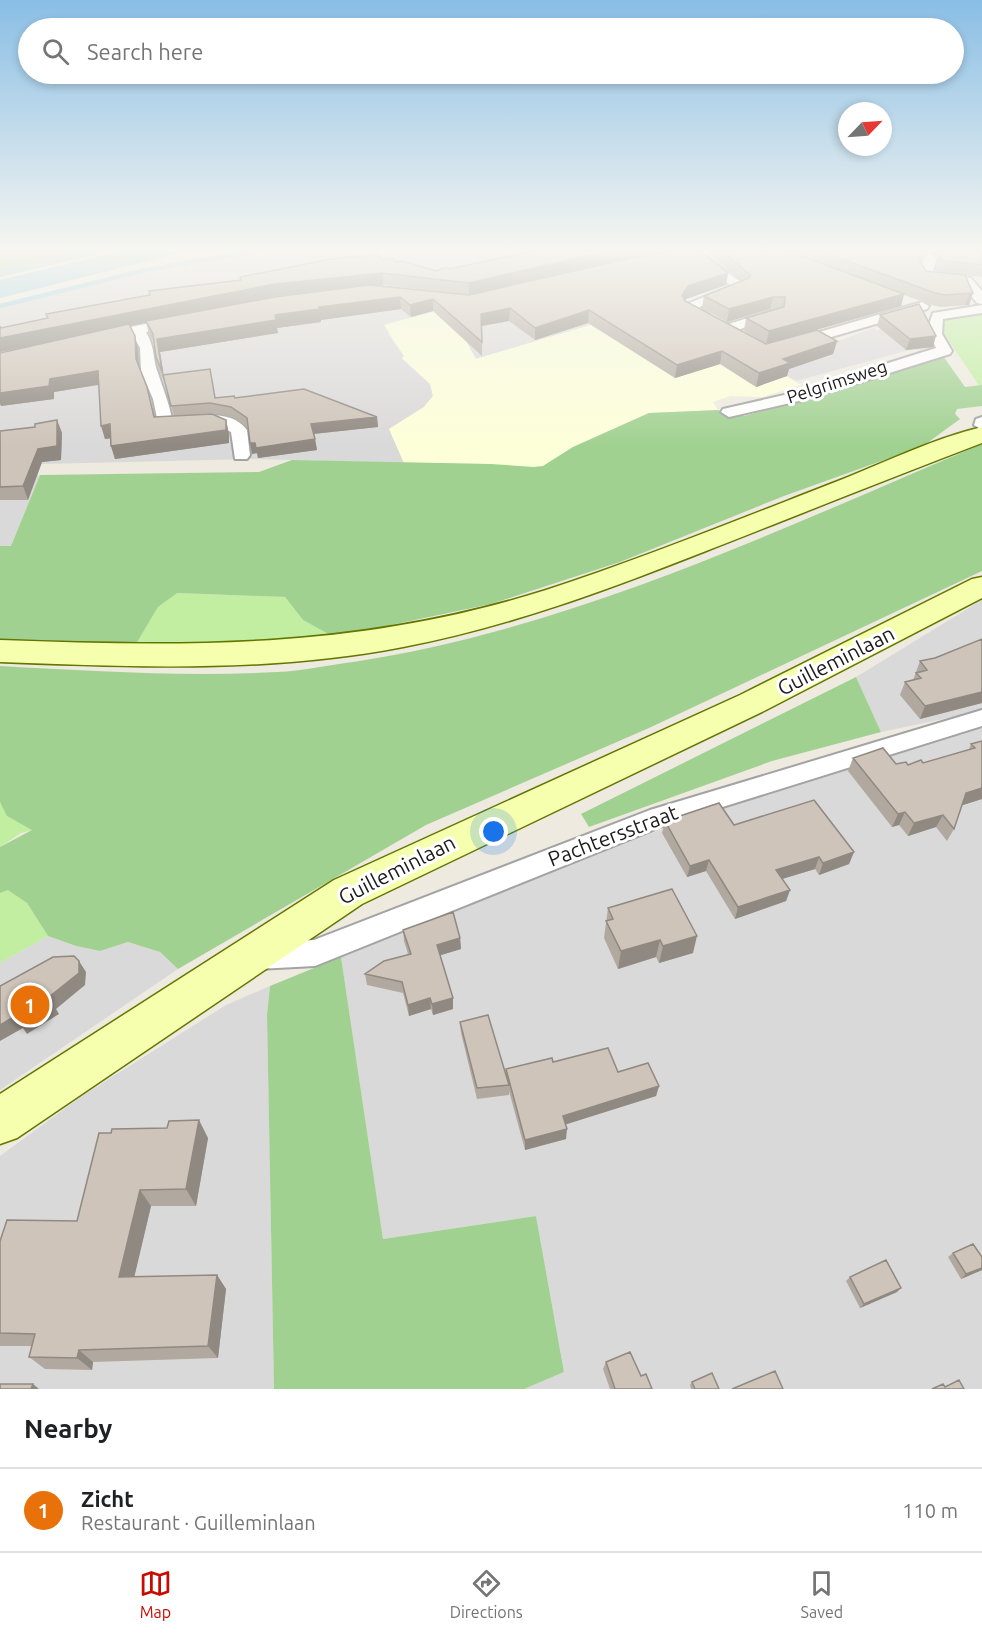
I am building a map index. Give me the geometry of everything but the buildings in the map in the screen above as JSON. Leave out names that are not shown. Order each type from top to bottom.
[{"type":"main road","points":[[0,651],[130,656],[242,656],[344,645],[424,632],[512,613],[598,584],[982,434]]},
{"type":"main road","name":"Guilleminlaan","points":[[0,1121],[247,956],[348,892],[752,703],[982,586]]},
{"type":"street","points":[[703,316],[742,340]]},
{"type":"street","points":[[724,330],[770,316]]},
{"type":"street","points":[[785,347],[889,316]]},
{"type":"street","name":"Pelgrimsweg","points":[[729,412],[797,397],[925,355],[945,351],[933,332],[933,322],[941,316]]},
{"type":"street","points":[[83,342],[191,318]]},
{"type":"street","points":[[137,329],[147,348],[149,371],[161,399],[165,429],[210,420],[227,422],[239,430],[235,450]]},
{"type":"street","name":"Pachtersstraat","points":[[247,956],[315,953],[658,817],[799,772],[982,718]]},
{"type":"shaded area","points":[[0,316],[180,316],[172,317],[0,355]]},
{"type":"shaded area","points":[[214,316],[428,316],[388,334],[404,356],[402,359],[430,384],[433,396],[424,407],[389,429],[404,463],[251,459],[0,465],[0,364]]},
{"type":"shaded area","points":[[417,316],[438,316],[466,341],[476,359],[590,325],[594,316],[685,316],[801,385],[762,397],[730,396],[713,402],[718,410],[649,413],[573,447],[543,466],[518,468],[491,464],[404,463],[389,429],[424,407],[433,396],[430,384],[402,358],[404,356],[384,325]]},
{"type":"shaded area","points":[[439,316],[577,316],[591,325],[475,359],[466,341]]},
{"type":"shaded area","points":[[925,316],[928,332],[939,349],[909,350],[796,381],[762,361],[830,344],[874,328],[877,330]]},
{"type":"shaded area","points":[[40,475],[11,546],[0,546],[0,477]]},
{"type":"shaded area","points":[[982,600],[982,711],[881,732],[856,677]]},
{"type":"shaded area","points":[[982,727],[982,1389],[524,1389],[564,1372],[536,1216],[383,1239],[341,957],[646,835],[784,788]]},
{"type":"shaded area","points":[[48,936],[76,946],[100,951],[128,942],[160,952],[178,969],[0,1090],[0,963]]},
{"type":"shaded area","points":[[270,986],[267,1015],[274,1389],[0,1389],[0,1156],[82,1096],[226,1005]]},
{"type":"green space","points":[[960,316],[982,316],[982,385],[980,387],[942,331],[942,321]]},
{"type":"green space","points":[[932,356],[943,356],[965,387],[982,385],[982,406],[957,409],[955,414],[960,419],[923,446],[784,496],[620,562],[491,604],[334,637],[303,620],[285,597],[177,593],[158,607],[136,644],[0,640],[0,546],[11,546],[40,475],[259,472],[292,460],[543,466],[573,447],[649,413],[718,410],[726,416],[744,416],[775,408]]},
{"type":"green space","points":[[982,444],[982,571],[649,728],[426,825],[178,969],[160,952],[128,942],[100,951],[76,946],[48,936],[27,903],[8,890],[0,893],[0,847],[32,830],[7,816],[0,802],[0,666],[173,674],[277,672],[353,662],[435,647],[515,626],[595,601],[674,572],[752,542]]},
{"type":"green space","points":[[176,593],[285,597],[303,620],[334,637],[260,643],[136,644],[158,607]]},
{"type":"green space","points":[[856,677],[881,732],[772,761],[589,827],[581,814]]},
{"type":"green space","points":[[0,802],[8,816],[33,830],[21,833],[0,847]]},
{"type":"green space","points":[[8,889],[27,903],[48,936],[0,963],[0,893]]},
{"type":"green space","points":[[341,957],[383,1239],[536,1216],[564,1372],[524,1389],[274,1389],[267,1015],[270,986]]},
{"type":"place","name":"Zicht","points":[[30,1005]]}]
